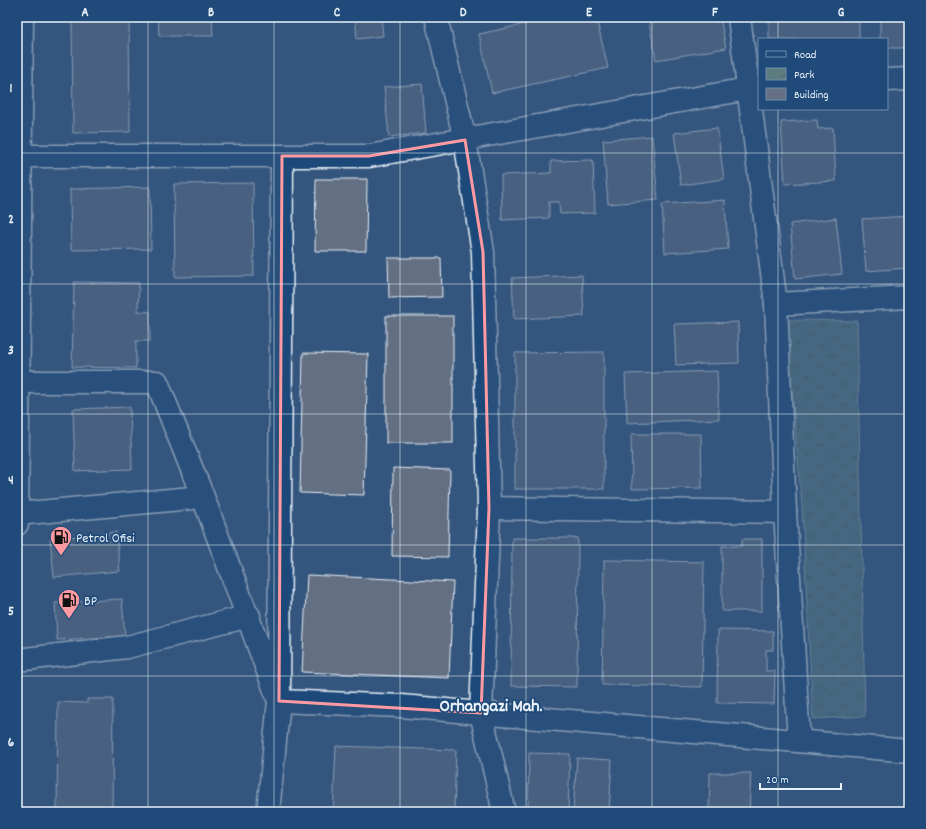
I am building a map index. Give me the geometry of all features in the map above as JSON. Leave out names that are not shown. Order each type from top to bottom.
[{"type":"street","points":[[17,524],[22,17]]},
{"type":"street","points":[[436,17],[466,140],[483,252],[489,508],[481,713],[504,812]]},
{"type":"street","points":[[740,17],[754,88],[776,304],[785,512],[800,741]]},
{"type":"street","points":[[888,80],[909,79]]},
{"type":"street","points":[[21,156],[369,156],[754,88]]},
{"type":"street","points":[[268,812],[279,701],[282,156]]},
{"type":"street","points":[[776,304],[909,297]]},
{"type":"street","points":[[19,382],[157,382],[203,497],[279,701]]},
{"type":"street","points":[[17,514],[203,497]]},
{"type":"street","points":[[489,508],[785,512]]},
{"type":"street","points":[[17,660],[127,648],[248,616]]},
{"type":"street","points":[[279,701],[402,706],[909,750]]},
{"type":"highlighted area","points":[[465,140],[483,252],[489,508],[481,713],[279,701],[282,156],[369,156]]},
{"type":"green space","points":[[786,320],[857,321],[865,716],[813,719],[802,507]]},
{"type":"building","points":[[72,17],[129,17],[130,132],[73,133]]},
{"type":"building","points":[[158,17],[212,17],[213,36],[159,36]]},
{"type":"building","points":[[355,17],[381,17],[383,36],[357,39]]},
{"type":"building","points":[[558,17],[596,17],[608,68],[492,93],[479,34]]},
{"type":"building","points":[[648,17],[720,17],[726,48],[656,60]]},
{"type":"building","points":[[769,17],[859,17],[859,38],[769,38]]},
{"type":"building","points":[[880,17],[909,17],[909,48],[888,48],[888,38],[880,38]]},
{"type":"building","points":[[422,84],[426,133],[389,137],[384,87]]},
{"type":"building","points":[[817,120],[818,129],[833,128],[836,181],[785,184],[781,122]]},
{"type":"building","points":[[717,128],[724,179],[681,185],[674,133]]},
{"type":"building","points":[[652,136],[658,200],[608,204],[603,140]]},
{"type":"building","points":[[593,160],[595,213],[560,214],[559,202],[549,202],[549,218],[502,220],[501,175],[551,173],[551,161]]},
{"type":"building","points":[[316,179],[367,179],[366,251],[315,251]]},
{"type":"building","points":[[253,183],[254,276],[175,277],[174,184]]},
{"type":"building","points":[[150,187],[151,249],[71,250],[70,189]]},
{"type":"building","points":[[725,200],[728,249],[665,253],[662,204]]},
{"type":"building","points":[[909,216],[909,268],[866,271],[862,219]]},
{"type":"building","points":[[836,218],[842,274],[795,279],[790,224]]},
{"type":"building","points":[[388,258],[441,258],[442,297],[389,298]]},
{"type":"building","points":[[582,275],[584,316],[514,319],[512,278]]},
{"type":"building","points":[[74,282],[139,283],[138,311],[150,312],[150,341],[136,341],[136,368],[72,367]]},
{"type":"building","points":[[386,316],[453,316],[453,443],[386,443]]},
{"type":"building","points":[[738,322],[739,363],[676,365],[674,324]]},
{"type":"building","points":[[604,352],[604,489],[515,489],[515,353]]},
{"type":"building","points":[[303,353],[368,354],[364,495],[300,493]]},
{"type":"building","points":[[717,371],[719,419],[627,423],[625,374]]},
{"type":"building","points":[[907,374],[909,374],[909,459]]},
{"type":"building","points":[[130,407],[132,469],[75,471],[73,409]]},
{"type":"building","points":[[631,434],[701,434],[702,488],[632,489]]},
{"type":"building","points":[[393,468],[450,470],[448,557],[392,556]]},
{"type":"building","points":[[116,532],[120,571],[54,577],[50,539]]},
{"type":"building","points":[[512,538],[578,538],[577,687],[511,686]]},
{"type":"building","points":[[742,539],[762,539],[762,611],[722,611],[722,546],[742,546]]},
{"type":"building","points":[[604,560],[704,562],[702,687],[602,685]]},
{"type":"building","points":[[307,575],[453,582],[449,678],[302,672]]},
{"type":"building","points":[[122,599],[125,636],[57,640],[55,603]]},
{"type":"building","points":[[718,630],[773,631],[773,650],[766,650],[766,671],[775,671],[774,704],[717,703]]},
{"type":"building","points":[[87,699],[113,699],[112,812],[57,812],[58,702],[87,703]]},
{"type":"building","points":[[336,746],[456,750],[454,812],[333,812]]},
{"type":"building","points":[[529,753],[570,754],[568,812],[528,812]]},
{"type":"building","points":[[577,758],[612,760],[609,812],[573,812]]},
{"type":"building","points":[[710,773],[751,773],[749,812],[709,812]]},
{"type":"place","name":"Petrol Ofisi","points":[[61,556]]},
{"type":"place","name":"BP","points":[[69,620]]},
{"type":"district","name":"Orhangazi Mah.","points":[[491,705]]}]
